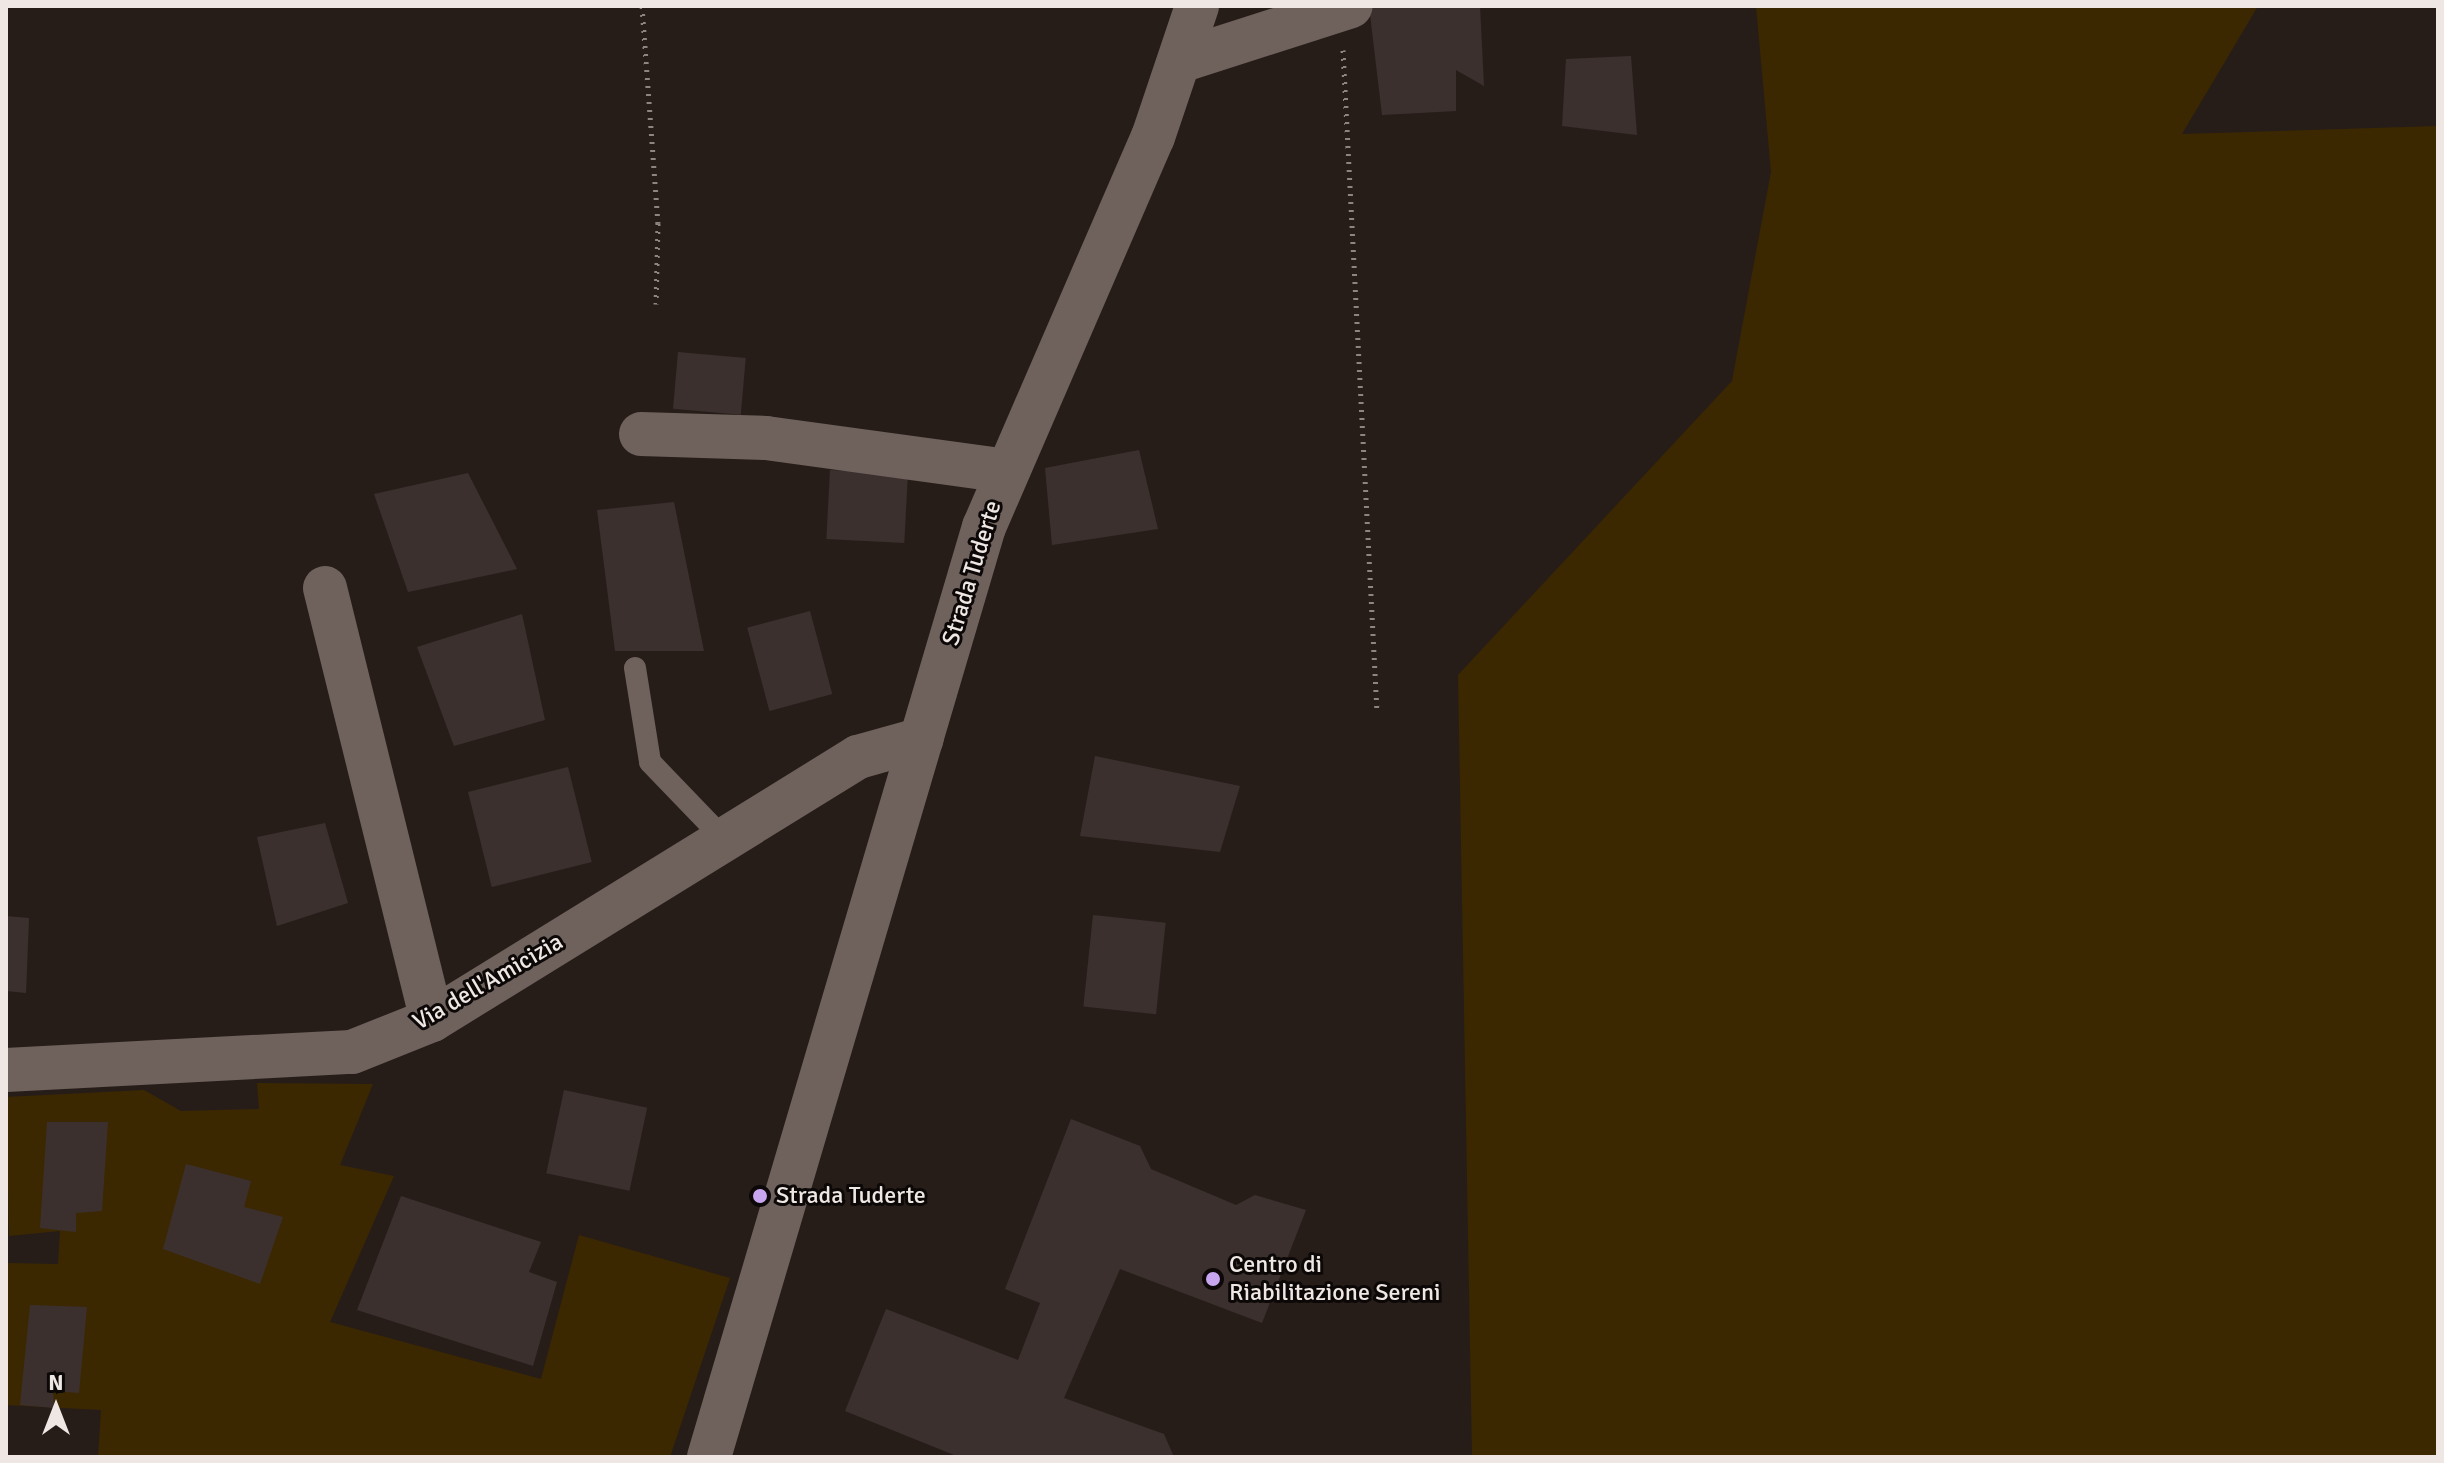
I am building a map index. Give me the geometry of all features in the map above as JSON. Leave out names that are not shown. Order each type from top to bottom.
[{"type":"street","name":"Strada Tuderte","points":[[709,1457],[922,739],[1006,471],[1183,60],[1197,6]]},
{"type":"street","points":[[1183,60],[1347,7]]},
{"type":"street","name":"Strada Tuderte","points":[[641,434],[766,438],[1006,471]]},
{"type":"street","points":[[325,588],[432,1020]]},
{"type":"street","name":"Via dell'Amicizia","points":[[6,1070],[352,1052],[432,1020],[858,757],[922,739]]},
{"type":"lane","points":[[635,668],[650,762],[724,839]]},
{"type":"path","points":[[642,6],[658,223],[656,304]]},
{"type":"path","points":[[1347,7],[1377,713]]},
{"type":"shaded area","points":[[1756,6],[2258,6],[2182,134],[2438,126],[2438,1457],[1472,1457],[1458,675],[1732,381],[1771,172]]},
{"type":"shaded area","points":[[257,1083],[373,1084],[340,1165],[394,1176],[330,1322],[541,1379],[579,1235],[730,1278],[670,1457],[98,1457],[101,1410],[6,1405],[6,1263],[58,1264],[60,1231],[9,1236],[6,1097],[144,1090],[181,1111],[259,1109]]},
{"type":"building","points":[[1369,6],[1480,6],[1484,86],[1456,70],[1456,111],[1382,115]]},
{"type":"building","points":[[1631,56],[1637,135],[1562,126],[1566,59]]},
{"type":"building","points":[[678,352],[746,358],[741,415],[673,409]]},
{"type":"building","points":[[1139,450],[1158,529],[1052,545],[1045,468]]},
{"type":"building","points":[[830,470],[908,474],[904,543],[826,539]]},
{"type":"building","points":[[468,473],[517,569],[408,592],[374,494]]},
{"type":"building","points":[[674,502],[704,651],[615,651],[597,510]]},
{"type":"building","points":[[810,611],[832,694],[769,711],[747,628]]},
{"type":"building","points":[[522,614],[545,720],[454,746],[417,647]]},
{"type":"building","points":[[1095,756],[1240,786],[1220,852],[1080,836]]},
{"type":"building","points":[[568,767],[592,862],[492,887],[468,792]]},
{"type":"building","points":[[325,823],[348,903],[277,926],[257,837]]},
{"type":"building","points":[[1093,915],[1166,923],[1156,1014],[1083,1006]]},
{"type":"building","points":[[6,916],[29,918],[26,993],[6,991]]},
{"type":"building","points":[[564,1090],[647,1108],[629,1191],[546,1173]]},
{"type":"building","name":"Centro di Riabilitazione Sereni","points":[[1071,1119],[1140,1146],[1151,1169],[1236,1205],[1255,1195],[1306,1210],[1262,1323],[1120,1269],[1064,1398],[1164,1434],[1174,1457],[959,1457],[845,1411],[886,1309],[1018,1360],[1040,1303],[1005,1289]]},
{"type":"building","points":[[47,1122],[108,1122],[102,1211],[76,1213],[76,1232],[40,1228]]},
{"type":"building","points":[[186,1164],[251,1181],[244,1207],[283,1217],[260,1284],[163,1249]]},
{"type":"building","points":[[401,1196],[541,1242],[529,1272],[557,1282],[533,1366],[357,1310]]},
{"type":"building","points":[[30,1305],[87,1307],[79,1393],[53,1391],[54,1408],[20,1405]]},
{"type":"place","name":"Strada Tuderte","points":[[760,1196]]},
{"type":"place","name":"Centro di Riabilitazione Sereni","points":[[1213,1279]]}]
